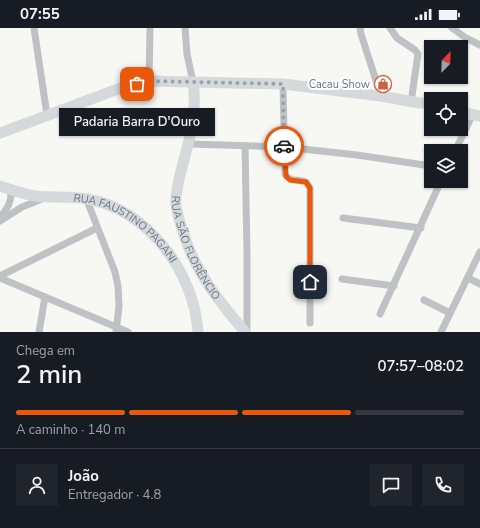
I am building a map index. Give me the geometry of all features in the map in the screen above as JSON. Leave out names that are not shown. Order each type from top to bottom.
[{"type":"street","points":[[34,28],[47,115]]},
{"type":"street","points":[[149,81],[150,28]]},
{"type":"street","points":[[185,28],[187,54],[193,82]]},
{"type":"street","points":[[360,28],[381,96]]},
{"type":"street","points":[[390,28],[401,41],[415,50],[418,54],[415,103]]},
{"type":"street","points":[[452,28],[466,38],[480,45]]},
{"type":"street","points":[[0,133],[126,86],[149,81],[283,84],[381,96],[424,106]]},
{"type":"street","name":"RUA SÃO FLORÊNCIO","points":[[193,82],[195,111],[189,144],[180,175],[176,204],[178,218],[194,262],[224,307],[246,332]]},
{"type":"street","points":[[283,84],[286,176],[290,180],[306,182],[310,188],[310,323]]},
{"type":"street","points":[[415,103],[424,103]]},
{"type":"street","points":[[468,109],[478,113]]},
{"type":"street","points":[[468,112],[478,113]]},
{"type":"street","points":[[459,144],[478,113]]},
{"type":"street","points":[[189,144],[284,147],[357,155],[424,165]]},
{"type":"street","points":[[245,146],[247,253],[246,332]]},
{"type":"street","name":"RUA FAUSTINO PAGANI","points":[[0,186],[34,196],[86,198],[106,203],[124,211],[144,225],[163,245],[178,268],[196,315],[198,332]]},
{"type":"street","points":[[380,314],[421,228],[438,188]]},
{"type":"street","points":[[0,217],[8,208],[11,201],[11,190]]},
{"type":"street","points":[[0,221],[22,207],[48,197]]},
{"type":"street","points":[[86,198],[111,259],[118,286],[119,306],[116,330]]},
{"type":"street","points":[[343,218],[421,228]]},
{"type":"street","points":[[0,277],[97,228]]},
{"type":"street","points":[[441,332],[480,252]]},
{"type":"street","points":[[178,268],[185,263],[194,262]]},
{"type":"street","points":[[0,277],[116,330],[128,332]]},
{"type":"street","points":[[468,278],[480,284]]},
{"type":"street","points":[[342,279],[394,286]]},
{"type":"street","points":[[189,294],[197,292],[205,280]]},
{"type":"street","points":[[39,332],[45,297]]},
{"type":"street","points":[[424,300],[450,313]]},
{"type":"way so far","points":[[137,84],[149,81],[283,84],[284,146]]},
{"type":"place","name":"Padaria Barra D'Ouro","points":[[137,84]]},
{"type":"place","name":"Cacau Show","points":[[383,84]]},
{"type":"route","points":[[284,146],[286,176],[290,180],[306,182],[310,188],[310,282]]}]
